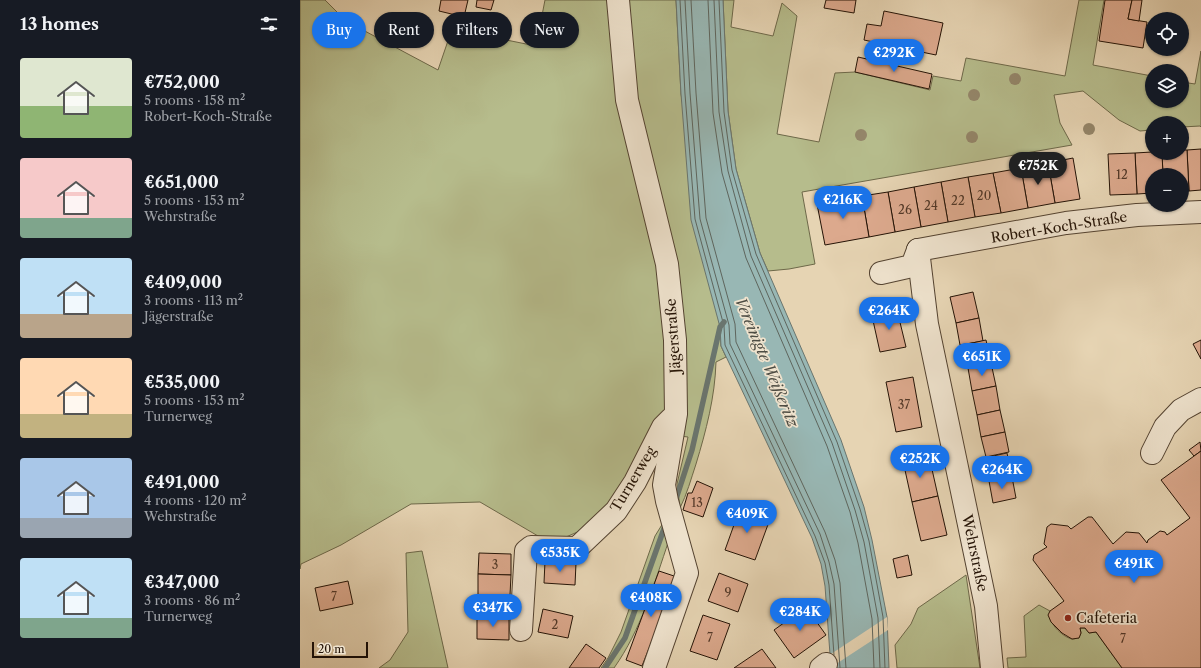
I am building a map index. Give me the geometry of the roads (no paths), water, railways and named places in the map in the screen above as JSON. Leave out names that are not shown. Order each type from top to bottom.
[{"type":"street","name":"Jägerstraße","points":[[618,0],[627,100],[667,264],[675,340],[676,414],[664,485],[687,573],[654,668]]},
{"type":"street","name":"Robert-Koch-Straße","points":[[918,250],[1066,223],[1137,215],[1201,212]]},
{"type":"street","points":[[880,273],[912,266],[918,250]]},
{"type":"street","name":"Wehrstraße","points":[[918,250],[927,324],[986,606],[992,668]]},
{"type":"street","points":[[1152,453],[1166,427],[1181,410],[1201,399]]},
{"type":"street","name":"Turnerweg","points":[[521,630],[526,551],[531,547],[576,548],[616,511],[635,482],[664,427],[676,414]]},
{"type":"water","name":"Vereinigte Weißeritz","points":[[676,0],[723,0],[728,111],[736,169],[760,253],[841,440],[864,507],[887,617],[889,668],[831,668],[825,586],[821,564],[812,538],[721,346],[720,327],[691,220],[681,94]]},
{"type":"waterway","points":[[675,502],[692,450],[720,327],[724,322]]},
{"type":"waterway","points":[[605,668],[625,638],[666,523]]},
{"type":"place","name":"Cafeteria","points":[[1068,618]]}]
